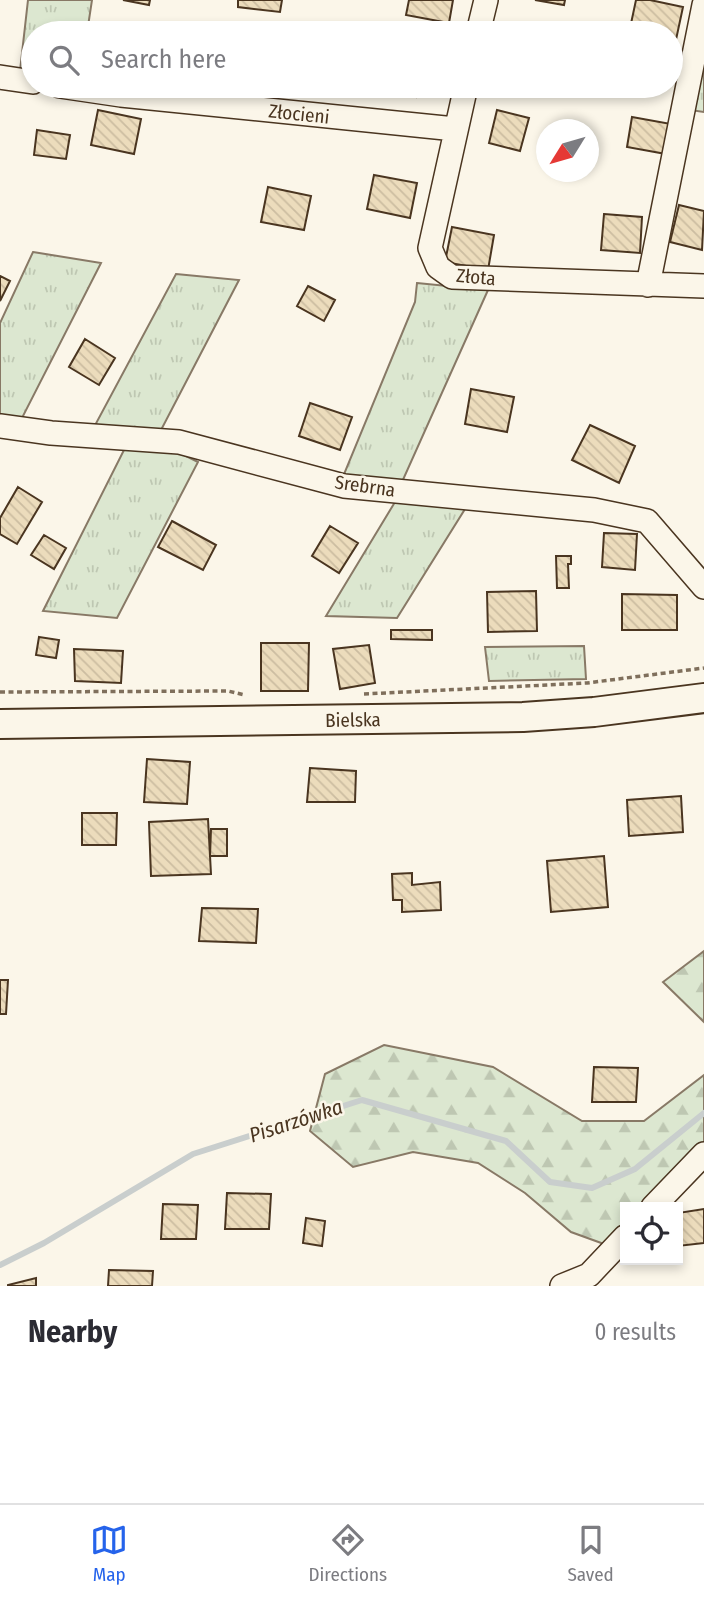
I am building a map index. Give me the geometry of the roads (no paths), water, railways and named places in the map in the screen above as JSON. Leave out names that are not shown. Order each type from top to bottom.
[{"type":"main road","name":"Bielska","points":[[0,724],[510,717],[594,712],[704,698]]},
{"type":"street","points":[[481,21],[486,0]]},
{"type":"street","points":[[648,285],[704,5]]},
{"type":"street","points":[[0,77],[21,80]]},
{"type":"street","name":"Złocieni","points":[[145,98],[455,129]]},
{"type":"street","name":"Złota","points":[[463,98],[430,248],[438,267],[452,277],[704,286]]},
{"type":"street","name":"Srebrna","points":[[0,426],[51,433],[179,442],[344,486],[594,510],[647,521],[704,587]]},
{"type":"street","points":[[658,1202],[704,1154]]},
{"type":"street","points":[[562,1286],[589,1275],[620,1242]]},
{"type":"waterway","name":"Pisarzówka","points":[[0,1265],[44,1243],[193,1154],[362,1100],[506,1141],[550,1182],[592,1188],[635,1169],[704,1113]]}]
